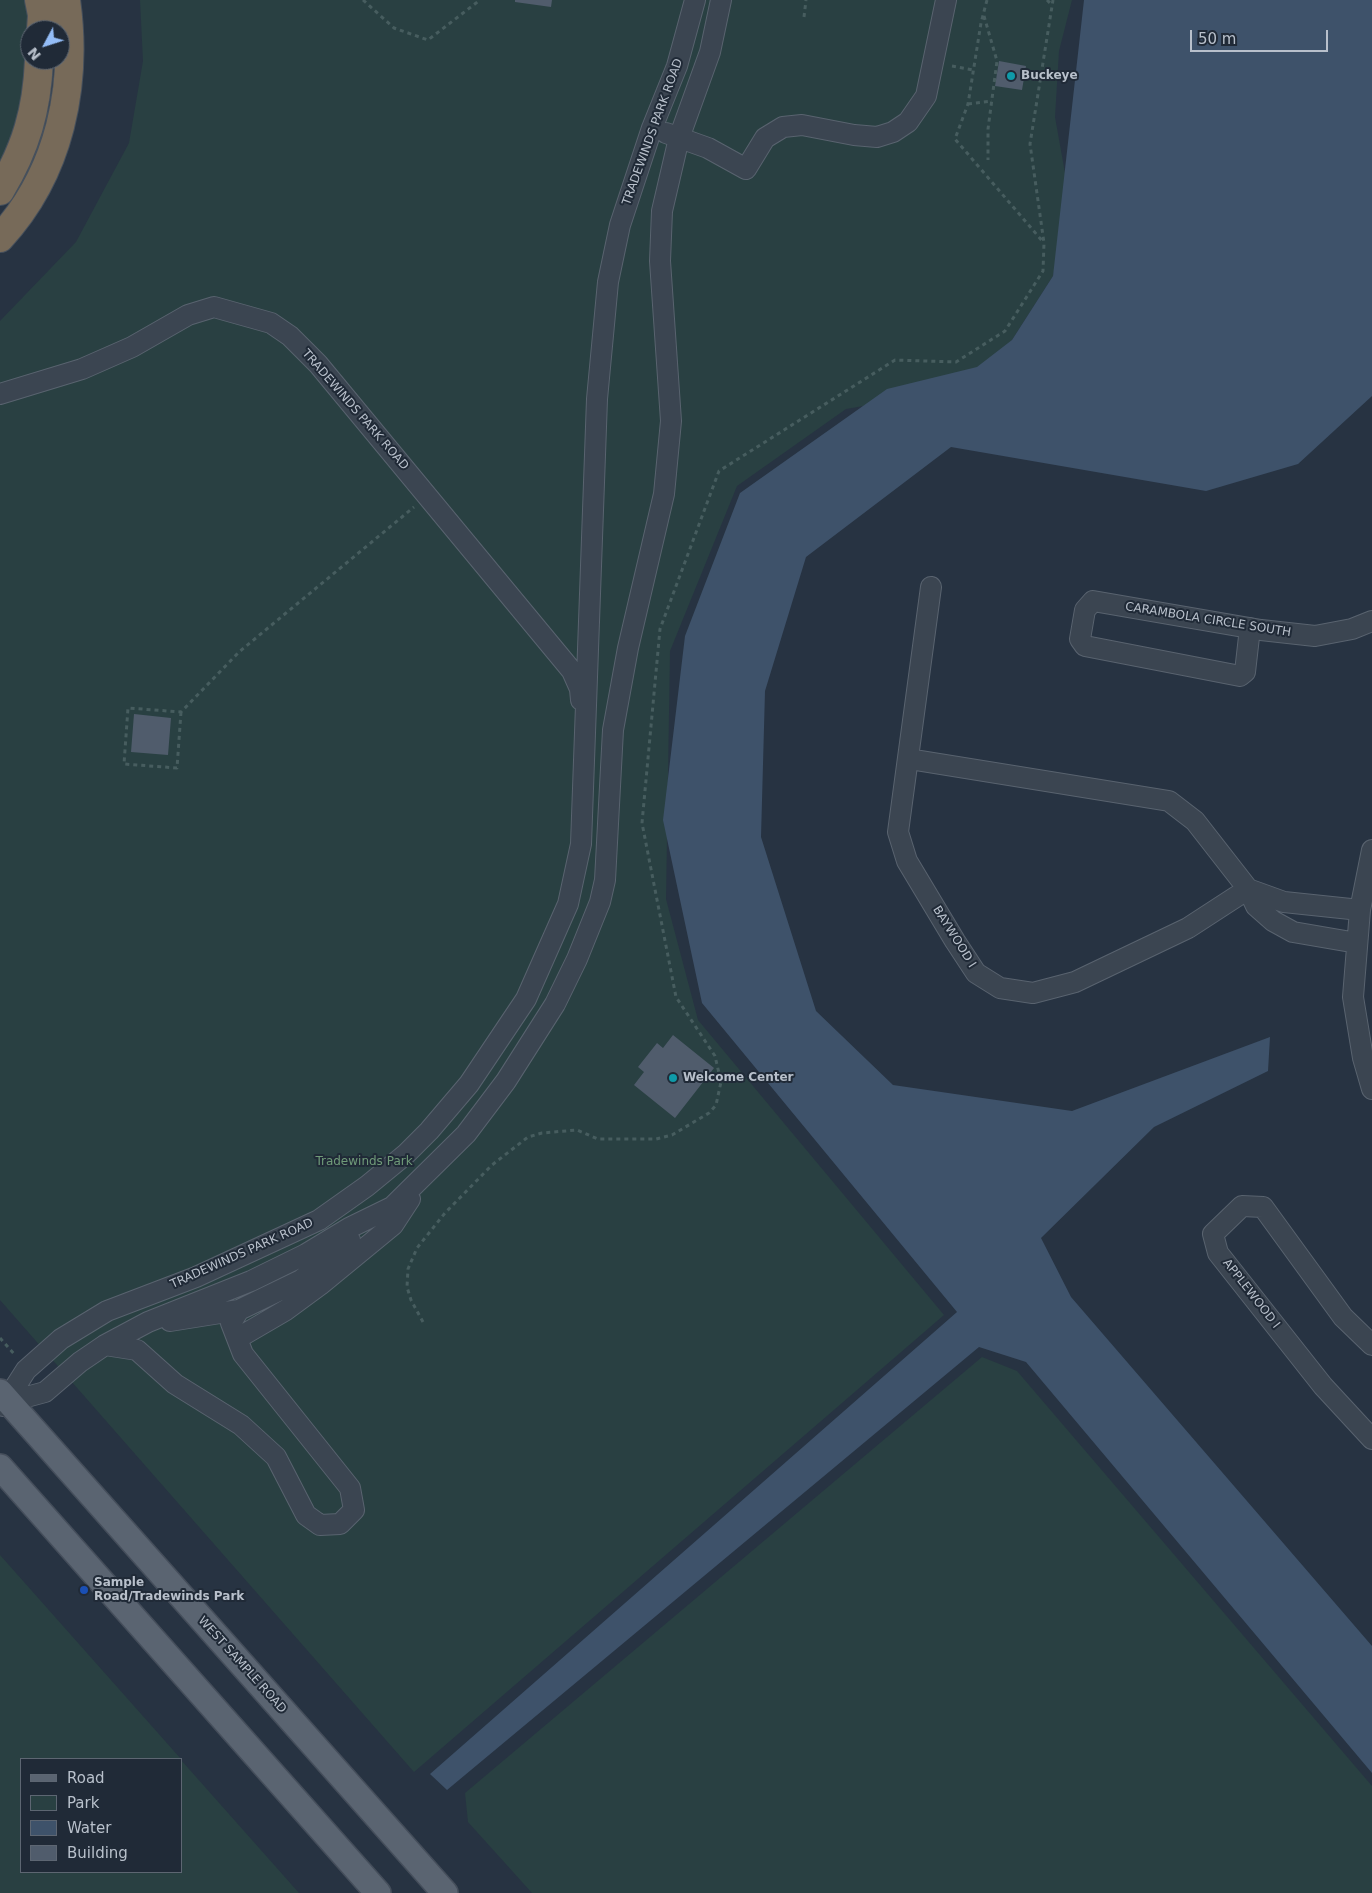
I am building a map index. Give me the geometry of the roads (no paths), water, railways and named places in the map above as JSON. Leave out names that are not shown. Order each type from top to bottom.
[{"type":"highway","points":[[39,0],[42,20]]},
{"type":"highway","points":[[0,238],[30,197],[61,126],[67,97],[70,61],[66,0]]},
{"type":"highway","points":[[0,191],[18,161],[34,111],[38,70]]},
{"type":"main road","name":"WEST SAMPLE ROAD","points":[[3,1401],[445,1893]]},
{"type":"main road","points":[[0,1467],[378,1893]]},
{"type":"street","name":"TRADEWINDS PARK ROAD","points":[[3,1401],[26,1370],[60,1339],[107,1311],[196,1277],[319,1220],[367,1186],[429,1131],[484,1064],[526,999],[568,904],[577,870],[581,844],[597,399],[608,282],[620,224],[652,128],[677,66],[695,0]]},
{"type":"street","name":"TRADEWINDS PARK ROAD","points":[[148,1322],[194,1318],[239,1310],[301,1280],[392,1207],[466,1134],[506,1080],[555,1004],[577,959],[600,902],[605,880],[614,730],[628,648],[664,494],[671,422],[660,262],[662,211],[679,138],[710,52],[721,0]]},
{"type":"street","points":[[652,128],[708,148],[746,169],[765,138],[783,127],[802,124],[854,135],[877,137],[892,132],[908,122],[926,96],[946,0]]},
{"type":"street","name":"TRADEWINDS PARK ROAD","points":[[0,394],[82,369],[132,347],[196,312],[214,307],[246,314],[270,323],[290,336],[318,364],[572,671],[580,689],[585,743]]},
{"type":"street","name":"BAYWOOD I","points":[[932,587],[898,832],[907,861],[976,973],[1000,988],[1032,993],[1075,982],[1188,928],[1248,889]]},
{"type":"street","name":"CARAMBOLA CIRCLE SOUTH","points":[[1250,628],[1245,672],[1240,676],[1085,646],[1080,639],[1086,610],[1093,601],[1250,628],[1316,636],[1352,629],[1372,621]]},
{"type":"street","points":[[586,713],[614,730]]},
{"type":"street","points":[[909,759],[1169,801],[1195,821],[1248,889],[1256,906],[1273,921],[1293,932],[1358,942]]},
{"type":"street","points":[[1372,850],[1360,910],[1353,998],[1363,1058],[1372,1089]]},
{"type":"street","points":[[1248,889],[1284,902],[1360,910]]},
{"type":"street","points":[[238,1338],[286,1310],[392,1225],[426,1174]]},
{"type":"street","name":"APPLEWOOD I","points":[[1372,1345],[1343,1317],[1263,1207],[1242,1206],[1212,1234],[1218,1253],[1323,1386],[1372,1439]]},
{"type":"street","name":"TRADEWINDS PARK ROAD","points":[[3,1401],[45,1392],[80,1362],[105,1345],[148,1322],[251,1280],[392,1207]]},
{"type":"street","points":[[319,1220],[332,1239]]},
{"type":"street","points":[[105,1345],[137,1350],[175,1384],[241,1425],[276,1457],[306,1515],[320,1525],[340,1524],[354,1510],[350,1488],[243,1354],[231,1323],[239,1310]]},
{"type":"water","points":[[1084,0],[1372,0],[1372,396],[1298,464],[1206,491],[951,447],[806,557],[765,691],[761,837],[816,1011],[893,1085],[1072,1111],[1270,1037],[1268,1071],[1154,1127],[1041,1238],[1071,1297],[1372,1646],[1372,1773],[1026,1362],[979,1347],[447,1790],[430,1774],[957,1312],[702,1003],[663,820],[685,636],[740,493],[887,389],[977,367],[1012,340],[1053,276]]},
{"type":"place","name":"Buckeye","points":[[1011,76]]},
{"type":"place","name":"Welcome Center","points":[[673,1078]]},
{"type":"place","name":"Sample Road/Tradewinds Park","points":[[84,1590]]},
{"type":"park label","name":"Tradewinds Park","points":[[364,1162]]}]
